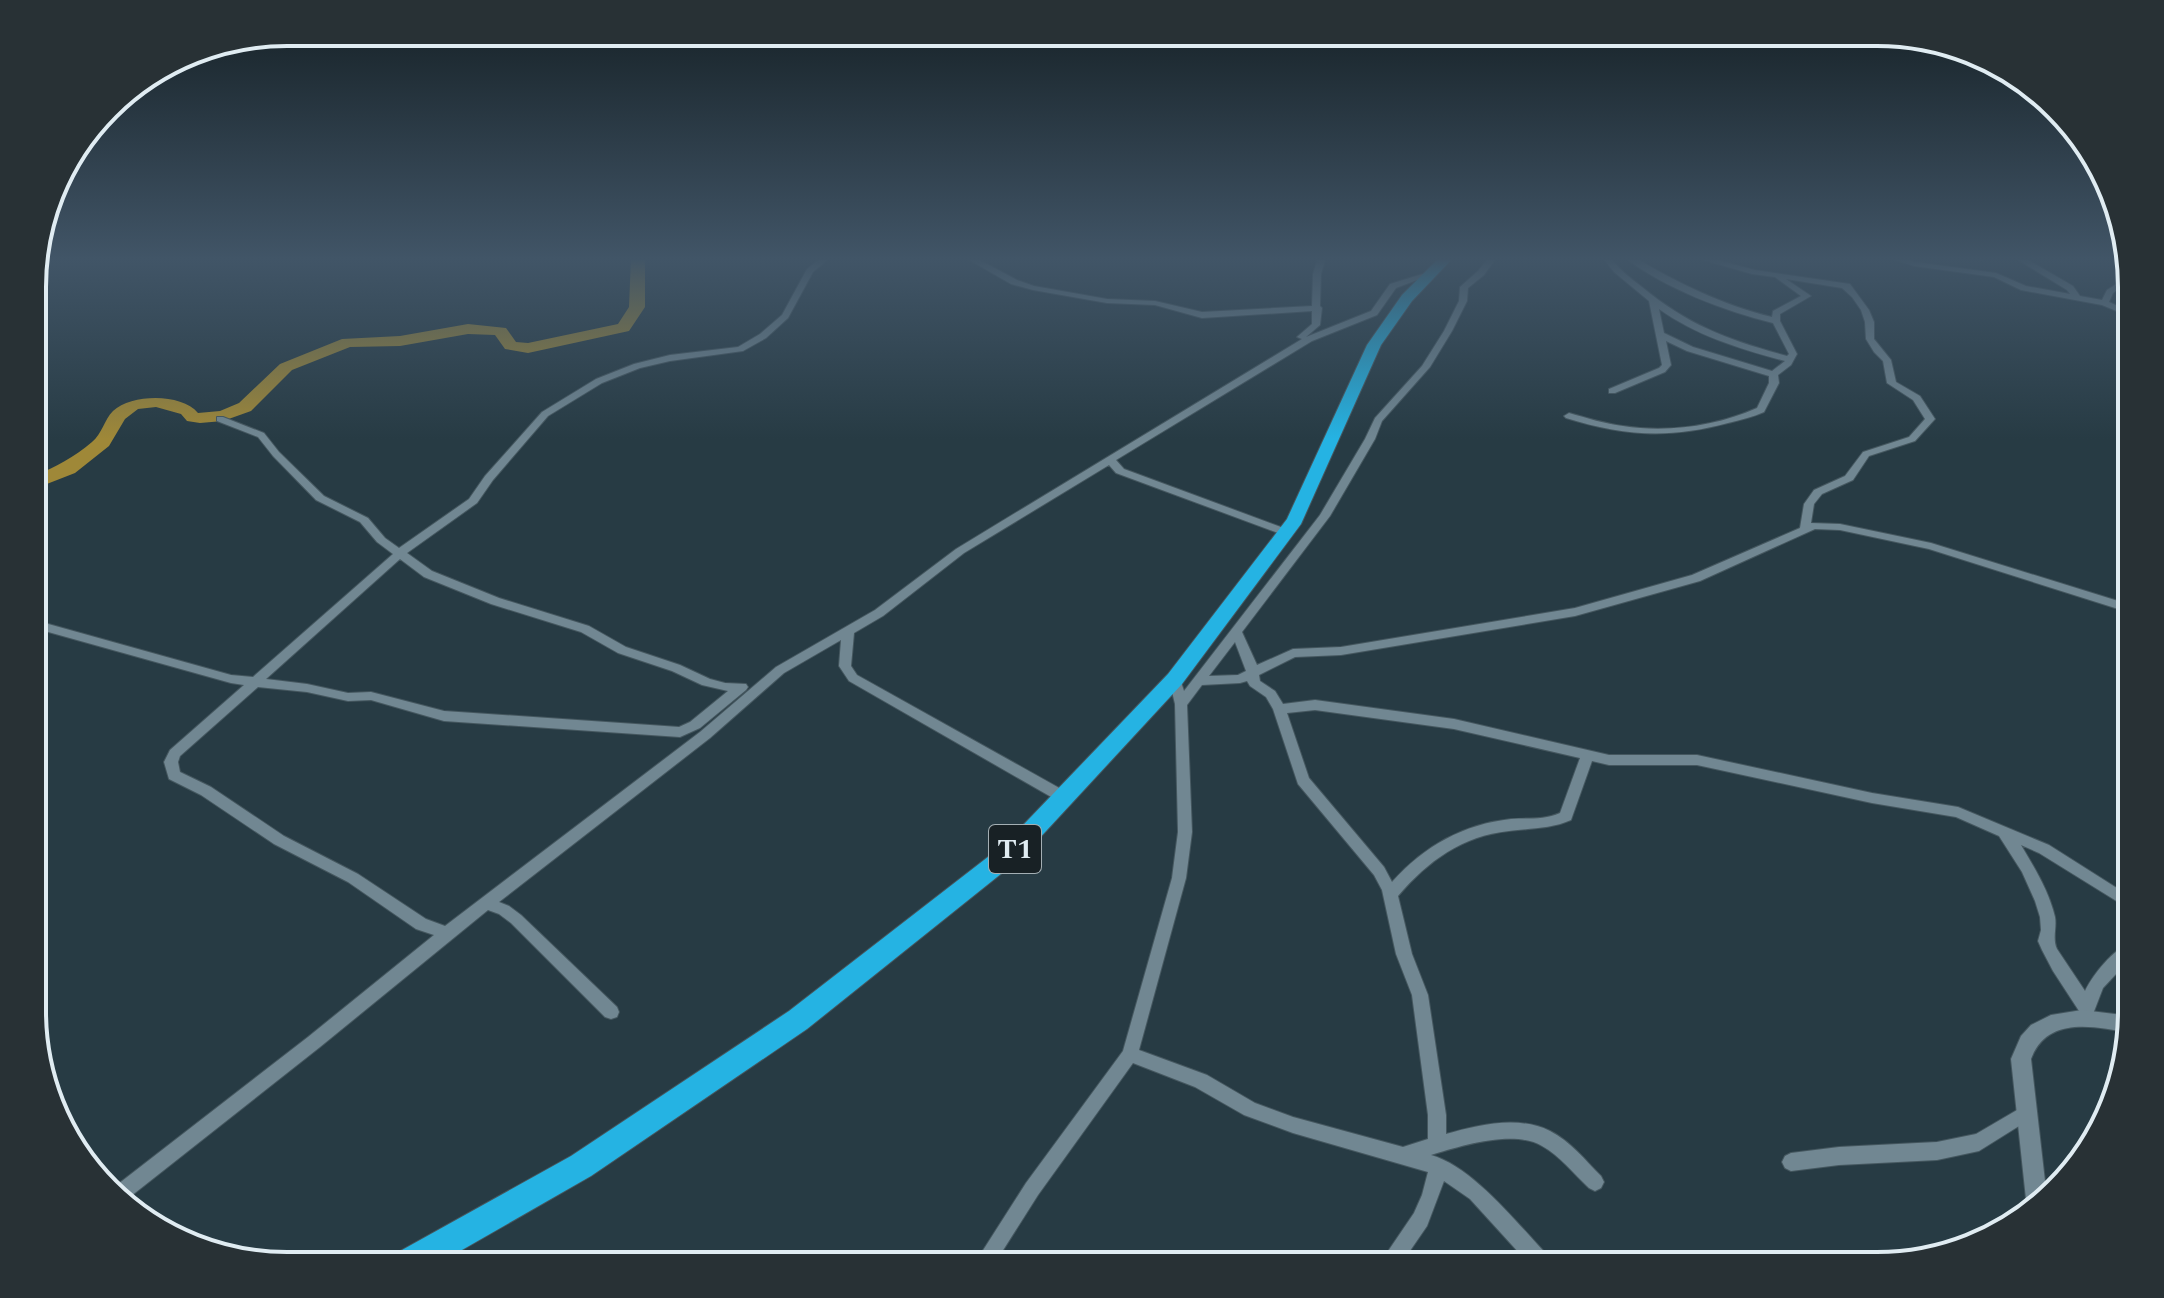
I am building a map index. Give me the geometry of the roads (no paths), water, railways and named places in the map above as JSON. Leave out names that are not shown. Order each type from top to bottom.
[{"type":"highway","name":"T1","points":[[429,1252],[581,1166],[798,1020],[1014,850],[1175,679],[1295,520],[1374,345],[1392,318]]},
{"type":"street","points":[[447,933],[421,924],[326,862],[279,840],[206,791],[174,775],[171,762],[175,753],[411,544],[473,501],[537,422],[553,409],[599,381],[637,366],[670,358],[740,349],[763,336],[783,318]]},
{"type":"street","points":[[1277,358],[1312,331],[1316,318]]},
{"type":"street","points":[[126,1189],[485,903],[705,735],[761,684],[799,656],[879,613],[960,551],[1277,358],[1309,339],[1363,318]]},
{"type":"street","points":[[1181,704],[1325,516],[1378,420],[1432,359],[1454,318]]},
{"type":"street","points":[[1612,391],[1665,368],[1667,360],[1656,318]]},
{"type":"street","points":[[1678,318],[1702,334],[1790,360]]},
{"type":"street","points":[[1764,318],[1776,321]]},
{"type":"street","points":[[1773,374],[1793,354],[1777,318]]},
{"type":"street","points":[[1805,528],[1809,504],[1818,492],[1849,478],[1866,454],[1912,439],[1930,419],[1914,396],[1892,383],[1892,367],[1872,342],[1868,318]]},
{"type":"street","points":[[1659,334],[1690,349],[1773,374]]},
{"type":"street","points":[[1569,416],[1618,430],[1651,433],[1692,430],[1761,410],[1774,383],[1773,374]]},
{"type":"street","points":[[220,419],[261,435],[320,498],[364,520],[381,540],[428,574],[495,601],[585,629],[622,650],[676,668],[706,682],[725,687],[761,684]]},
{"type":"street","points":[[1111,461],[1120,471],[1285,532]]},
{"type":"street","points":[[1201,681],[1228,681],[1293,653],[1341,651],[1547,618],[1648,593],[1762,551],[1805,528],[1840,527],[1906,540],[2021,572],[2117,604]]},
{"type":"street","points":[[46,627],[119,645],[177,666],[231,679],[348,697],[371,696],[453,718],[623,727],[672,733],[695,725],[742,687]]},
{"type":"street","points":[[848,630],[845,666],[853,678],[1065,798]]},
{"type":"street","points":[[1237,633],[1254,683],[1271,694],[1279,709],[1303,780],[1379,871],[1390,894],[1404,954],[1420,995],[1437,1115],[1437,1143]]},
{"type":"street","points":[[991,1252],[1032,1189],[1130,1054],[1179,878],[1185,832],[1181,704],[1175,679]]},
{"type":"street","points":[[1279,709],[1315,705],[1454,724],[1609,760],[1697,760],[1872,798],[1958,812],[2044,849],[2117,895]]},
{"type":"street","points":[[1390,894],[1407,873],[1456,837],[1485,827],[1550,823],[1566,816],[1587,756]]},
{"type":"street","points":[[2002,829],[2039,892],[2050,918],[2046,941],[2081,1012],[2091,1018],[2117,1023]]},
{"type":"street","points":[[485,903],[504,910],[516,919],[611,1012]]},
{"type":"street","points":[[2036,1192],[2021,1059],[2024,1044],[2040,1028],[2081,1012],[2105,973],[2117,962]]},
{"type":"street","points":[[1130,1054],[1201,1081],[1250,1109],[1293,1125],[1438,1166],[1476,1193],[1530,1251]]},
{"type":"street","points":[[1791,1162],[1937,1151],[1979,1142],[2017,1118],[2028,1118]]},
{"type":"street","points":[[1405,1155],[1437,1143],[1511,1132],[1530,1133],[1542,1136],[1595,1182]]},
{"type":"street","points":[[1398,1251],[1424,1218],[1435,1191],[1438,1166]]},
{"type":"waterway","points":[[46,478],[68,469],[103,442],[118,416],[133,405],[156,402],[187,410],[193,417],[223,416],[245,407],[286,367],[348,342],[400,341],[468,329],[500,331],[511,346],[528,348],[623,328],[630,318]]}]
